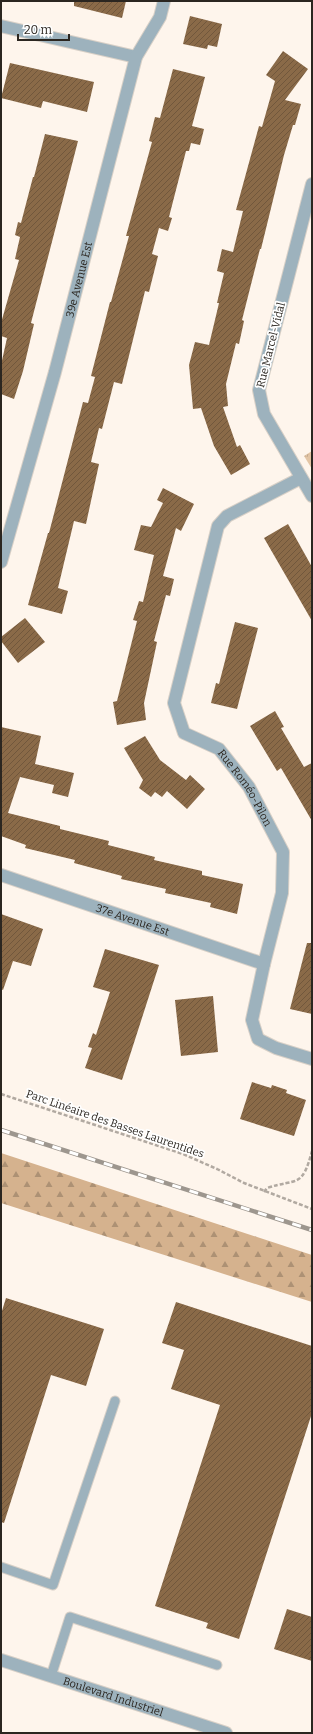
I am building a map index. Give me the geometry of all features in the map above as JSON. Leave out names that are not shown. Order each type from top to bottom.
[{"type":"street","name":"39e Avenue Est","points":[[1,562],[55,372],[136,57],[160,17],[164,1]]},
{"type":"street","points":[[1,26],[136,57]]},
{"type":"street","name":"Rue Marcel-Vidal","points":[[312,184],[258,390],[264,414],[312,496]]},
{"type":"street","name":"Rue Roméo-Pilon","points":[[301,478],[227,516],[218,526],[174,703],[184,733],[219,749],[249,787],[282,852],[282,893],[252,1020],[258,1039],[276,1048],[312,1059]]},
{"type":"street","name":"37e Avenue Est","points":[[1,875],[264,964]]},
{"type":"street","name":"Boulevard Industriel","points":[[1,1660],[226,1733]]},
{"type":"lane","points":[[1,1567],[53,1585],[115,1401]]},
{"type":"lane","points":[[51,1676],[70,1617],[217,1665]]},
{"type":"path","name":"Parc Linéaire des Basses Laurentides","points":[[1,1094],[183,1154],[212,1166],[264,1192],[312,1209]]},
{"type":"path","points":[[264,1192],[267,1188],[285,1184],[300,1178],[306,1171],[312,1152]]},
{"type":"green space","points":[[312,451],[312,469],[304,456]]},
{"type":"green space","points":[[1,1153],[312,1255],[312,1302],[1,1203]]},
{"type":"building","points":[[74,1],[126,1],[122,18],[74,6]]},
{"type":"building","points":[[190,16],[222,24],[217,47],[208,45],[207,49],[183,44]]},
{"type":"building","points":[[283,51],[308,69],[285,100],[301,104],[284,155],[242,320],[244,321],[239,344],[236,343],[226,384],[228,406],[223,407],[237,447],[240,445],[250,464],[231,475],[214,446],[201,408],[193,409],[189,365],[195,342],[209,345],[219,303],[217,303],[224,273],[217,271],[222,249],[233,252],[243,211],[236,210],[259,126],[262,127],[275,81],[266,75]]},
{"type":"building","points":[[10,63],[94,82],[87,112],[43,101],[41,108],[1,98]]},
{"type":"building","points":[[173,69],[205,77],[192,126],[204,129],[200,145],[191,143],[189,151],[186,151],[169,217],[172,218],[168,231],[159,228],[152,254],[158,256],[149,292],[145,291],[122,384],[114,382],[102,429],[99,428],[91,462],[99,464],[86,524],[74,521],[58,588],[68,591],[62,614],[28,605],[49,533],[83,402],[88,403],[95,377],[91,376],[129,236],[126,236],[152,142],[149,141],[155,117],[160,118]]},
{"type":"building","points":[[45,134],[78,141],[31,323],[34,324],[23,371],[14,399],[1,394],[1,365],[7,338],[1,336],[1,323],[19,260],[15,259],[20,237],[15,235],[18,222],[21,223]]},
{"type":"building","points":[[163,488],[194,504],[181,531],[176,528],[163,576],[174,579],[170,596],[166,595],[154,641],[157,642],[144,703],[146,720],[117,725],[113,702],[117,701],[137,621],[133,620],[139,601],[143,602],[154,555],[134,550],[141,525],[151,527],[163,503],[157,500]]},
{"type":"building","points":[[288,524],[312,567],[312,621],[264,538]]},
{"type":"building","points":[[25,618],[45,642],[18,663],[1,641],[1,637]]},
{"type":"building","points":[[235,622],[258,628],[237,709],[211,703],[216,683],[219,684]]},
{"type":"building","points":[[275,711],[284,727],[281,728],[304,767],[312,763],[312,821],[281,768],[277,771],[250,726]]},
{"type":"building","points":[[1,727],[41,736],[35,764],[74,773],[68,797],[52,793],[54,785],[20,777],[8,813],[60,826],[60,829],[109,841],[108,845],[155,857],[154,860],[202,871],[202,875],[243,884],[237,914],[210,907],[211,903],[165,893],[166,889],[121,879],[122,876],[74,863],[75,860],[25,848],[26,845],[1,836]]},
{"type":"building","points":[[145,736],[160,760],[186,780],[190,775],[205,789],[187,809],[167,791],[162,797],[155,792],[151,797],[139,788],[143,780],[124,748]]},
{"type":"building","points":[[1,914],[43,929],[31,966],[13,961],[3,990],[1,989]]},
{"type":"building","points":[[307,943],[312,943],[312,1014],[290,1009]]},
{"type":"building","points":[[105,949],[159,965],[122,1080],[85,1068],[92,1048],[88,1047],[93,1033],[96,1035],[110,992],[93,987]]},
{"type":"building","points":[[213,996],[218,1052],[181,1056],[175,1000]]},
{"type":"building","points":[[252,1082],[271,1088],[272,1085],[287,1090],[286,1093],[306,1100],[294,1136],[240,1119]]},
{"type":"building","points":[[6,1298],[104,1329],[86,1386],[51,1375],[4,1523],[1,1522],[1,1314]]},
{"type":"building","points":[[176,1302],[312,1346],[312,1413],[239,1639],[206,1628],[208,1623],[155,1606],[220,1405],[171,1389],[184,1350],[162,1343]]},
{"type":"building","points":[[287,1609],[312,1617],[312,1661],[274,1649]]},
{"type":"railway","points":[[1,1130],[312,1230]]}]
